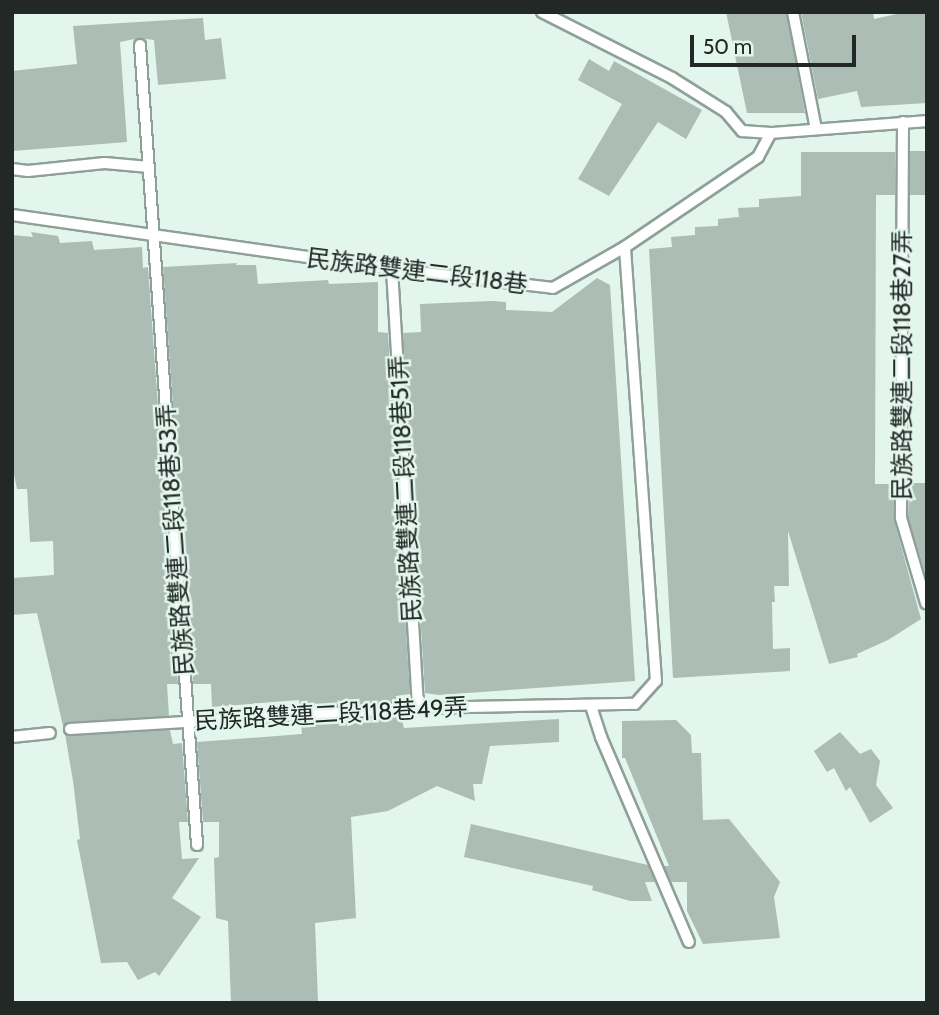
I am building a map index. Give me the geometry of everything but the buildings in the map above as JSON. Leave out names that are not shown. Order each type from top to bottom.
[{"type":"lane","points":[[542,12],[672,78],[726,112],[742,131],[771,133],[927,121]]},
{"type":"lane","points":[[793,12],[817,130]]},
{"type":"lane","name":"民族路雙連二段118巷53弄","points":[[140,45],[197,845]]},
{"type":"lane","name":"民族路雙連二段118巷27弄","points":[[903,122],[901,519],[926,603]]},
{"type":"lane","name":"民族路雙連二段118巷","points":[[12,215],[392,269],[553,288],[625,247],[758,157],[771,133]]},
{"type":"lane","points":[[12,169],[29,171],[105,163],[149,167]]},
{"type":"lane","name":"民族路雙連二段118巷49弄","points":[[70,729],[418,708],[635,704],[656,681],[625,247]]},
{"type":"lane","name":"民族路雙連二段118巷51弄","points":[[392,269],[418,708]]},
{"type":"lane","points":[[591,706],[601,737],[689,942]]},
{"type":"lane","points":[[12,737],[50,733]]}]
